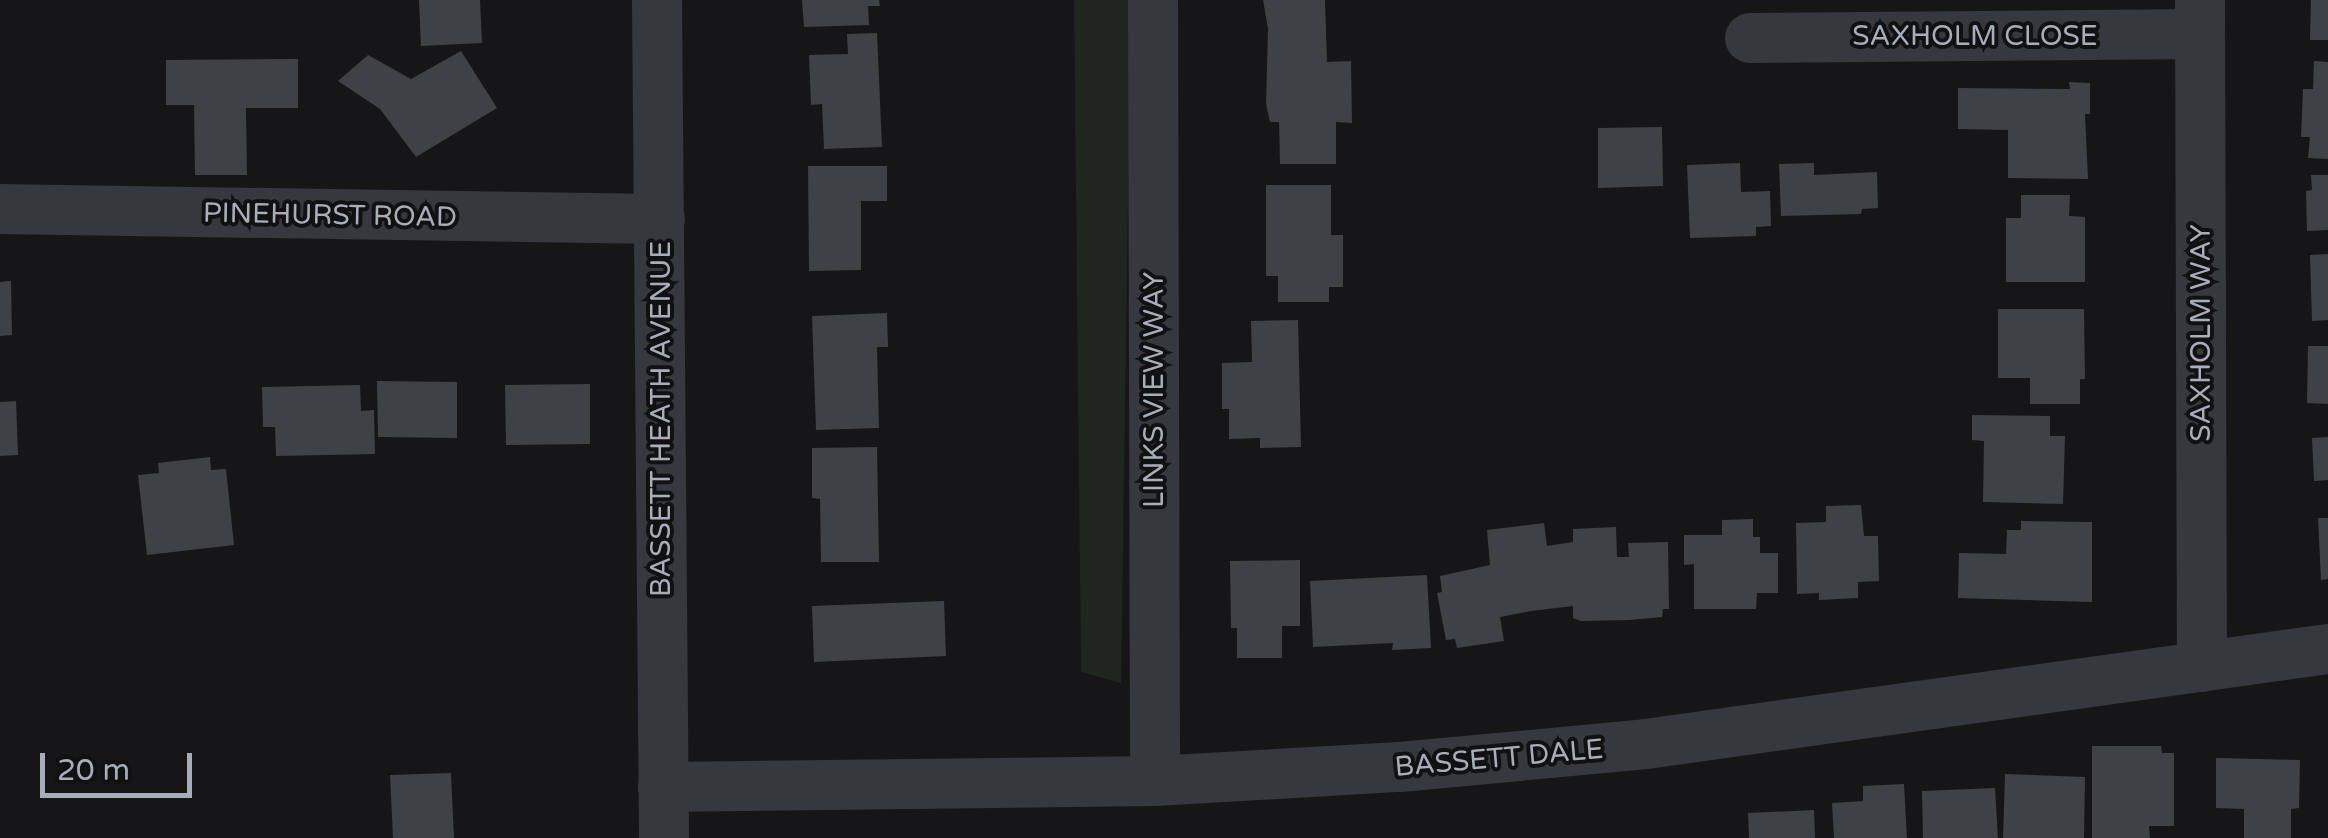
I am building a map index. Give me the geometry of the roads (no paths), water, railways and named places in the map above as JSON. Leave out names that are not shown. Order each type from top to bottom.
[{"type":"street","name":"BASSETT HEATH AVENUE","points":[[656,0],[664,838]]},
{"type":"street","name":"LINKS VIEW WAY","points":[[1153,0],[1156,780]]},
{"type":"street","name":"SAXHOLM CLOSE","points":[[1750,38],[2200,17]]},
{"type":"street","name":"SAXHOLM WAY","points":[[2200,17],[2202,666]]},
{"type":"street","name":"PINEHURST ROAD","points":[[0,209],[660,219]]},
{"type":"street","name":"BASSETT DALE","points":[[663,787],[1156,780],[1400,767],[1646,744],[2328,649]]}]
